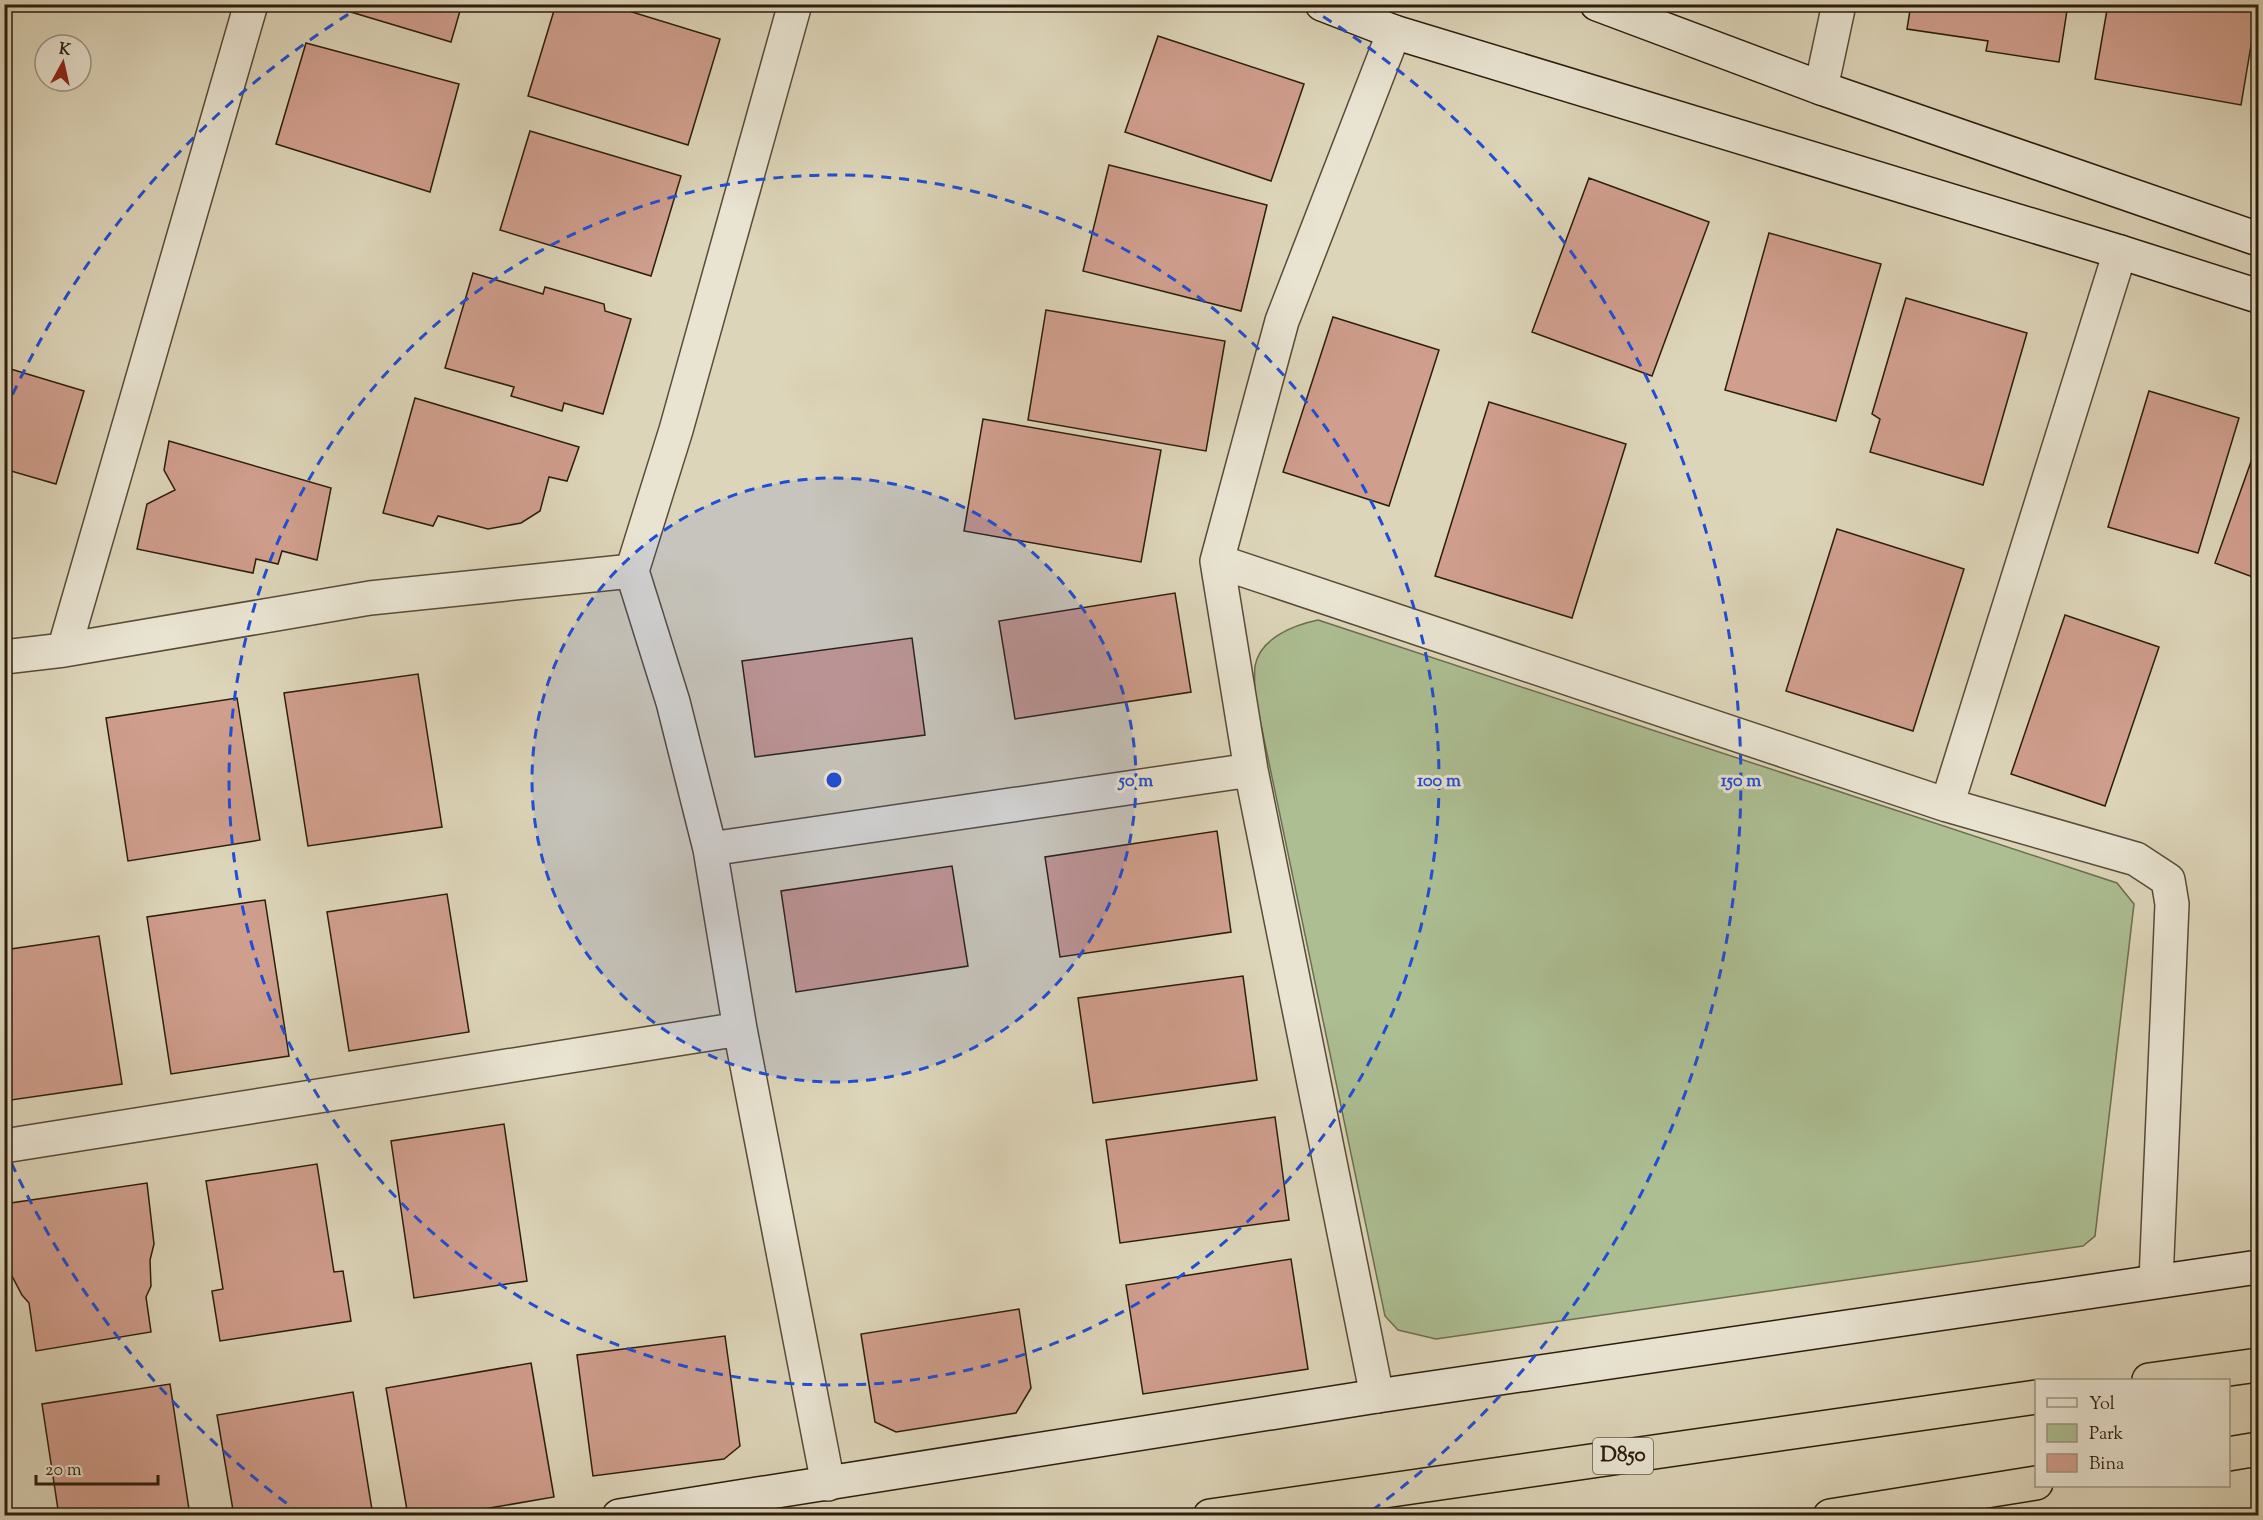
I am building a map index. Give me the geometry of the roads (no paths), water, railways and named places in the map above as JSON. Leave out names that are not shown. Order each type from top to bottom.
[{"type":"highway","points":[[2156,1379],[2259,1365]]},
{"type":"highway","name":"D850","points":[[1210,1515],[2035,1397]]},
{"type":"highway","points":[[2230,1454],[2259,1449]]},
{"type":"highway","points":[[1830,1515],[2035,1484]]},
{"type":"street","points":[[63,650],[251,4]]},
{"type":"street","points":[[795,4],[676,430],[632,572],[672,702],[710,849],[740,1029],[828,1484]]},
{"type":"street","points":[[1322,4],[1394,32],[2259,296]]},
{"type":"street","points":[[1597,4],[1821,88],[2259,239]]},
{"type":"street","points":[[1821,88],[1839,4]]},
{"type":"street","points":[[1377,1396],[1251,770],[1217,561],[1282,321],[1394,32]]},
{"type":"street","points":[[1947,805],[2120,252]]},
{"type":"street","points":[[1217,561],[1947,805],[2136,859],[2168,880],[2172,904],[2156,1281]]},
{"type":"street","points":[[4,657],[63,650],[370,598],[632,572]]},
{"type":"street","points":[[710,849],[1251,770]]},
{"type":"street","points":[[4,1146],[740,1029]]},
{"type":"street","points":[[619,1515],[1377,1396],[2259,1267]]}]
